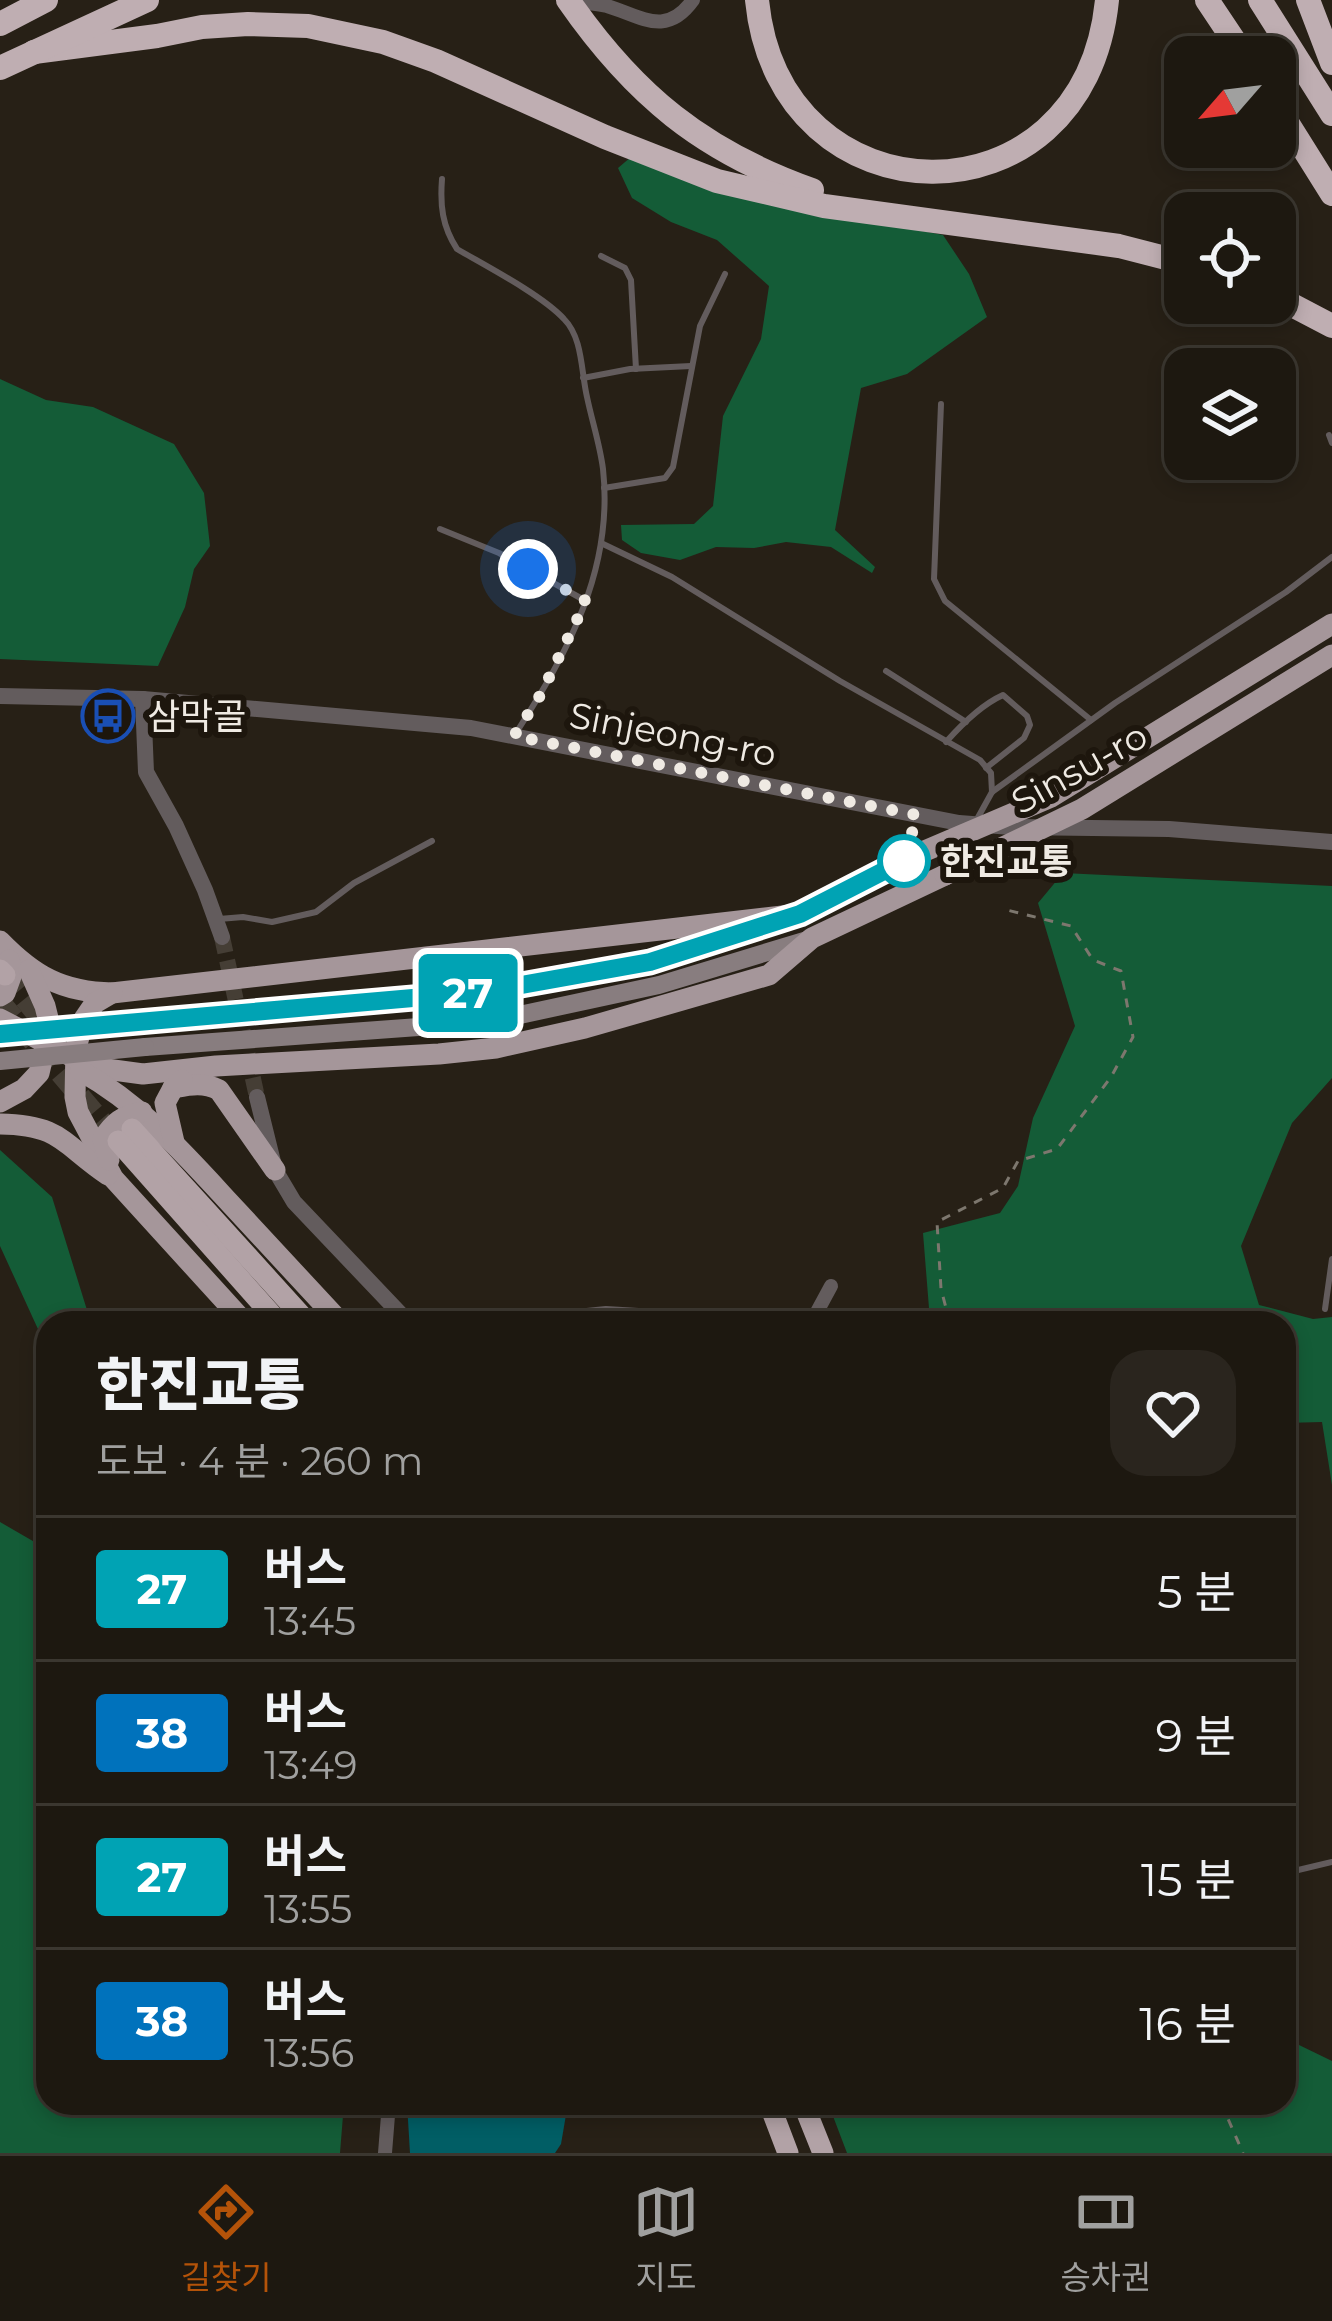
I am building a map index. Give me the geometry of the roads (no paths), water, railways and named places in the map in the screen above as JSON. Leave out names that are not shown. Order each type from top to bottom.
[{"type":"highway","points":[[0,24],[46,0]]},
{"type":"highway","points":[[0,68],[147,0]]},
{"type":"highway","points":[[568,0],[629,78],[676,120],[722,151],[790,182],[900,215]]},
{"type":"highway","points":[[757,0],[760,30],[777,76],[823,132],[877,163],[931,174],[958,172],[1002,158],[1043,132],[1076,97],[1089,72],[1107,0]]},
{"type":"highway","points":[[1208,0],[1231,36]]},
{"type":"highway","points":[[1260,0],[1332,114]]},
{"type":"highway","points":[[1308,0],[1332,63]]},
{"type":"highway","points":[[34,52],[202,27],[308,26],[383,42],[436,61],[625,146],[717,181],[824,206],[1119,246],[1164,257]]},
{"type":"highway","points":[[1296,137],[1332,194]]},
{"type":"highway","points":[[1296,307],[1332,326]]},
{"type":"highway","points":[[131,1127],[270,1311]]},
{"type":"highway","points":[[131,1127],[297,1311]]},
{"type":"highway","points":[[774,2115],[788,2153]]},
{"type":"highway","points":[[808,2115],[823,2153]]},
{"type":"main road","points":[[0,1033],[482,992],[650,962],[800,914],[913,856],[1051,797],[1332,624]]},
{"type":"main road","name":"Sinsu-ro","points":[[0,1061],[487,1022],[659,985],[812,938],[1082,809],[1332,655]]},
{"type":"main road","points":[[1,942],[29,970],[57,985],[112,993],[800,914]]},
{"type":"main road","points":[[76,1064],[143,1074],[439,1054],[544,1038],[769,975],[812,938]]},
{"type":"main road","points":[[1,942],[14,971],[5,992],[2,980]]},
{"type":"main road","points":[[0,1102],[24,1089],[39,1073],[50,1025],[29,970]]},
{"type":"main road","points":[[112,993],[95,1003],[84,1018],[76,1064],[78,1112],[113,1178]]},
{"type":"main road","points":[[0,1019],[109,1087],[131,1127],[174,1142],[330,1311]]},
{"type":"main road","points":[[0,1033],[44,1048]]},
{"type":"main road","points":[[174,1142],[165,1102],[180,1080],[216,1066]]},
{"type":"main road","points":[[173,1088],[195,1084],[219,1090],[275,1170]]},
{"type":"main road","points":[[113,1178],[103,1139],[113,1124],[129,1114],[131,1127]]},
{"type":"main road","points":[[0,1124],[46,1129],[113,1178],[233,1311]]},
{"type":"street","points":[[568,0],[649,21],[681,15],[693,0]]},
{"type":"street","name":"Sinjeong-ro","points":[[0,696],[143,700],[472,728],[974,824],[1169,829],[1332,842]]},
{"type":"street","points":[[143,700],[146,772],[176,826],[219,928]]},
{"type":"street","points":[[257,1097],[275,1170],[294,1202],[398,1311]]},
{"type":"street","points":[[817,1311],[831,1286]]},
{"type":"street","points":[[386,2153],[388,2115]]},
{"type":"lane","points":[[442,179],[440,207],[457,248],[567,321],[577,342],[603,468],[604,521],[597,574],[541,694],[514,736]]},
{"type":"lane","points":[[601,256],[625,268],[631,280],[636,369]]},
{"type":"lane","points":[[604,488],[664,478],[673,467],[700,326],[725,274]]},
{"type":"lane","points":[[583,378],[691,366]]},
{"type":"lane","points":[[941,404],[934,579],[945,601],[1091,720]]},
{"type":"lane","points":[[440,530],[499,553],[586,601]]},
{"type":"lane","points":[[602,543],[672,577],[839,681],[980,760],[991,773],[992,792]]},
{"type":"lane","points":[[974,824],[992,792],[1332,557]]},
{"type":"lane","points":[[886,671],[966,722]]},
{"type":"lane","points":[[946,742],[1003,695],[1027,716],[1030,725],[1024,738],[986,768]]},
{"type":"lane","points":[[219,928],[243,917],[272,922],[316,912],[354,883],[432,842]]},
{"type":"lane","points":[[1324,1309],[1332,1258]]},
{"type":"lane","points":[[1296,1871],[1332,1862]]},
{"type":"water","points":[[408,2115],[566,2115],[555,2153],[410,2153]]},
{"type":"tunnel","points":[[222,937],[257,1097]]},
{"type":"tunnel","points":[[5,975],[51,1031]]},
{"type":"tunnel","points":[[0,1002],[118,1141]]},
{"type":"place","name":"삼막골","points":[[108,716]]},
{"type":"place","name":"한진교통","points":[[904,861]]}]
